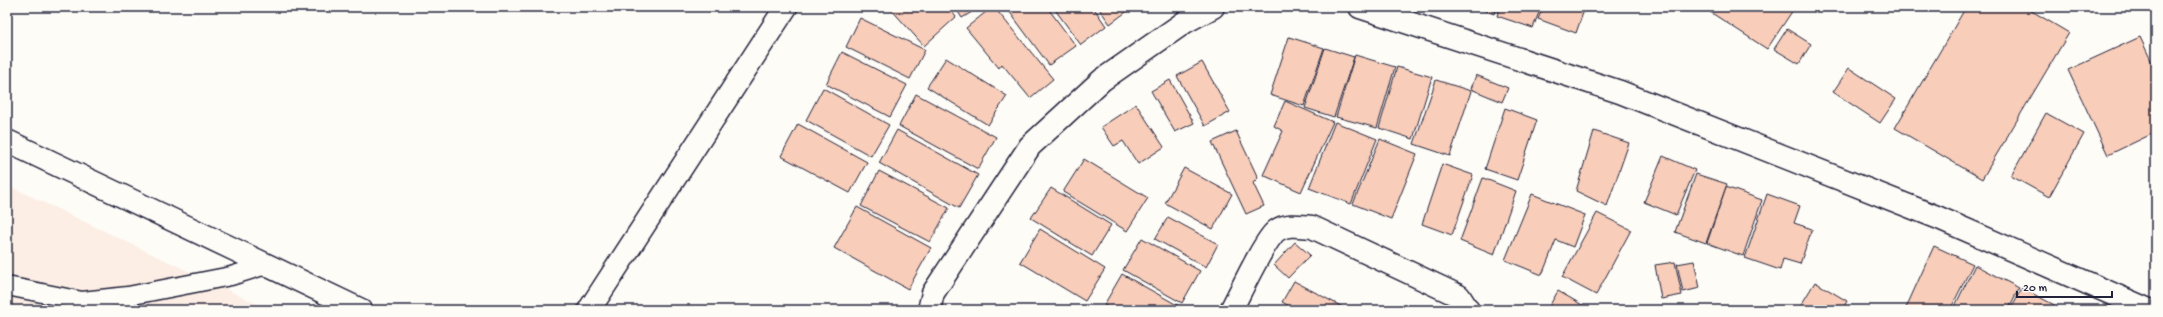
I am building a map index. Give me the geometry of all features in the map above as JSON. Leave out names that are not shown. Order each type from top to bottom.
[{"type":"street","points":[[589,310],[786,7]]},
{"type":"street","points":[[929,310],[933,293],[1030,146],[1102,80],[1184,22],[1213,7]]},
{"type":"street","points":[[1360,7],[1620,92],[1939,218],[2149,310]]},
{"type":"street","points":[[7,141],[361,310]]},
{"type":"street","points":[[1231,310],[1268,241],[1276,231],[1292,225],[1312,227],[1459,296],[1468,310]]},
{"type":"lane","points":[[7,286],[82,301],[128,296],[231,276],[266,265]]},
{"type":"shaded area","points":[[7,185],[270,310],[7,310]]},
{"type":"building","points":[[889,7],[948,7],[956,17],[924,46]]},
{"type":"building","points":[[955,7],[980,7],[962,18]]},
{"type":"building","points":[[994,7],[1053,79],[1030,98],[1002,64],[999,68],[966,28]]},
{"type":"building","points":[[1006,7],[1047,7],[1076,46],[1049,65]]},
{"type":"building","points":[[1053,7],[1093,7],[1106,26],[1081,45]]},
{"type":"building","points":[[1098,7],[1133,7],[1110,24]]},
{"type":"building","points":[[1476,7],[1496,7],[1494,14]]},
{"type":"building","points":[[1500,7],[1541,7],[1533,28],[1497,16]]},
{"type":"building","points":[[1543,7],[1585,7],[1576,33],[1538,19]]},
{"type":"building","points":[[1795,7],[1767,49],[1704,8]]},
{"type":"building","points":[[1966,7],[2025,7],[2069,33],[1982,179],[1895,128]]},
{"type":"building","points":[[860,18],[925,50],[910,79],[846,47]]},
{"type":"building","points":[[1787,29],[1811,44],[1799,64],[1774,49]]},
{"type":"building","points":[[1289,37],[1324,48],[1304,106],[1270,95]]},
{"type":"building","points":[[2140,37],[2156,71],[2156,132],[2108,155],[2068,70]]},
{"type":"building","points":[[1325,48],[1354,57],[1334,117],[1305,108]]},
{"type":"building","points":[[842,52],[907,85],[890,117],[826,84]]},
{"type":"building","points":[[1355,55],[1395,67],[1377,128],[1336,117]]},
{"type":"building","points":[[946,58],[1007,96],[988,125],[927,87]]},
{"type":"building","points":[[1202,62],[1230,112],[1205,126],[1177,76]]},
{"type":"building","points":[[1397,67],[1432,77],[1413,139],[1379,128]]},
{"type":"building","points":[[1849,68],[1896,99],[1880,123],[1833,92]]},
{"type":"building","points":[[1476,75],[1508,88],[1502,102],[1471,89]]},
{"type":"building","points":[[1170,80],[1194,123],[1175,132],[1151,91]]},
{"type":"building","points":[[1436,80],[1471,91],[1450,156],[1414,144]]},
{"type":"building","points":[[823,88],[889,125],[871,156],[806,120]]},
{"type":"building","points":[[916,94],[996,137],[978,169],[899,126]]},
{"type":"building","points":[[1285,101],[1333,122],[1301,192],[1263,175],[1283,131],[1274,126]]},
{"type":"building","points":[[1136,104],[1164,147],[1138,164],[1123,141],[1114,146],[1101,127]]},
{"type":"building","points":[[1505,108],[1537,120],[1517,180],[1485,169]]},
{"type":"building","points":[[2046,113],[2084,134],[2049,197],[2011,176]]},
{"type":"building","points":[[1335,122],[1377,139],[1351,204],[1309,188]]},
{"type":"building","points":[[798,124],[867,162],[850,193],[781,156]]},
{"type":"building","points":[[897,130],[978,175],[959,208],[879,163]]},
{"type":"building","points":[[1236,131],[1258,178],[1253,183],[1264,206],[1246,214],[1212,142]]},
{"type":"building","points":[[1594,131],[1629,143],[1607,206],[1576,191]]},
{"type":"building","points":[[1380,139],[1417,154],[1391,219],[1353,204]]},
{"type":"building","points":[[1663,156],[1695,170],[1676,215],[1644,202]]},
{"type":"building","points":[[1084,159],[1148,198],[1127,231],[1063,192]]},
{"type":"building","points":[[1442,164],[1473,175],[1452,235],[1422,224]]},
{"type":"building","points":[[1184,168],[1232,194],[1213,229],[1165,203]]},
{"type":"building","points":[[879,171],[949,208],[930,242],[861,206]]},
{"type":"building","points":[[1696,174],[1727,184],[1706,243],[1675,232]]},
{"type":"building","points":[[1483,178],[1516,191],[1494,255],[1460,241]]},
{"type":"building","points":[[1726,187],[1762,200],[1743,256],[1707,243]]},
{"type":"building","points":[[1051,188],[1111,225],[1092,256],[1031,218]]},
{"type":"building","points":[[1532,194],[1585,215],[1573,247],[1556,240],[1542,275],[1505,260]]},
{"type":"building","points":[[1767,194],[1800,206],[1794,223],[1812,229],[1800,264],[1783,259],[1780,270],[1745,258]]},
{"type":"building","points":[[857,207],[931,248],[908,289],[834,248]]},
{"type":"building","points":[[1597,213],[1631,230],[1596,295],[1562,277]]},
{"type":"building","points":[[1168,217],[1218,244],[1206,267],[1155,239]]},
{"type":"building","points":[[1040,229],[1105,269],[1085,301],[1020,262]]},
{"type":"building","points":[[1142,238],[1200,271],[1182,303],[1123,270]]},
{"type":"building","points":[[1295,242],[1310,255],[1288,278],[1274,265]]},
{"type":"building","points":[[1934,246],[1973,264],[1950,310],[1905,310]]},
{"type":"building","points":[[1694,261],[1700,288],[1683,292],[1677,264]]},
{"type":"building","points":[[1675,262],[1682,295],[1661,299],[1655,265]]},
{"type":"building","points":[[1975,265],[2019,288],[2008,310],[1953,310]]},
{"type":"building","points":[[1122,274],[1186,310],[1113,310],[1104,305]]},
{"type":"building","points":[[1294,281],[1348,310],[1296,310],[1282,302]]},
{"type":"building","points":[[1815,282],[1847,301],[1842,310],[1798,310]]},
{"type":"building","points":[[2022,288],[2062,309],[2062,310],[2010,310]]},
{"type":"building","points":[[1558,291],[1591,310],[1547,310]]},
{"type":"building","points":[[57,300],[77,310],[52,310]]}]
